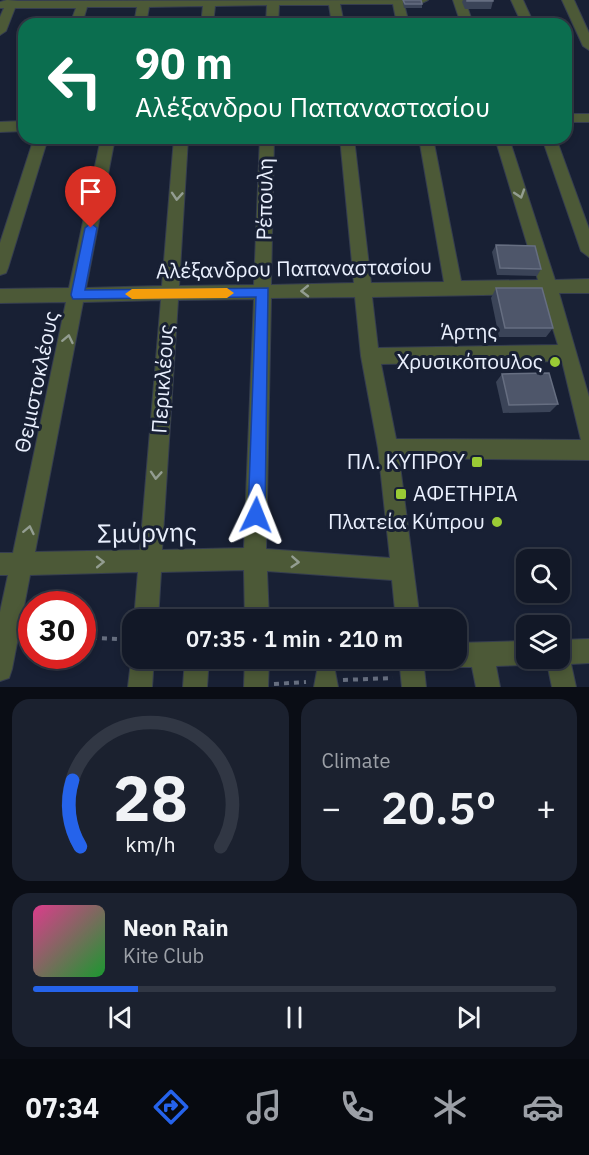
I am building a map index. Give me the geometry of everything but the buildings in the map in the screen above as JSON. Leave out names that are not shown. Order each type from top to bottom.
[{"type":"street","points":[[398,0],[402,18]]},
{"type":"street","points":[[0,31],[8,3],[422,0]]},
{"type":"street","points":[[459,0],[465,18]]},
{"type":"street","points":[[517,0],[525,18]]},
{"type":"street","points":[[568,0],[589,46]]},
{"type":"street","points":[[208,18],[209,1]]},
{"type":"street","points":[[272,18],[273,1]]},
{"type":"street","points":[[334,1],[337,18]]},
{"type":"street","points":[[78,18],[83,2]]},
{"type":"street","points":[[141,18],[144,2]]},
{"type":"street","points":[[572,115],[589,118]]},
{"type":"street","points":[[0,127],[18,126]]},
{"type":"street","points":[[0,268],[38,144]]},
{"type":"street","name":"Θεμιστοκλέους","points":[[2,655],[11,564],[77,295],[107,144]]},
{"type":"street","name":"Περικλέους","points":[[147,609],[181,144]]},
{"type":"street","name":"Ρέπουλη","points":[[257,609],[255,560],[267,144]]},
{"type":"street","points":[[348,144],[370,356],[388,448],[407,609]]},
{"type":"street","points":[[427,144],[454,288]]},
{"type":"street","points":[[504,144],[569,352],[589,436]]},
{"type":"street","points":[[551,144],[589,251]]},
{"type":"street","name":"Αλέξανδρου Παπαναστασίου","points":[[0,296],[589,286]]},
{"type":"street","name":"Άρτης","points":[[370,356],[569,352]]},
{"type":"street","points":[[388,448],[589,450]]},
{"type":"street","name":"Σμύρνης","points":[[11,564],[255,560],[403,570]]},
{"type":"street","points":[[570,652],[589,651]]},
{"type":"street","points":[[467,655],[516,653]]},
{"type":"street","points":[[482,654],[488,687]]},
{"type":"street","points":[[140,687],[141,669]]},
{"type":"street","points":[[195,687],[196,669]]},
{"type":"street","points":[[256,687],[257,669]]},
{"type":"street","points":[[412,669],[414,687]]},
{"type":"street","points":[[560,669],[564,687]]},
{"type":"path","points":[[96,638],[122,639]]},
{"type":"slow traffic","points":[[132,294],[227,293]]},
{"type":"place","name":"Χρυσικόπουλος","points":[[555,362]]},
{"type":"place","name":"ΠΛ. ΚΥΠΡΟΥ","points":[[477,462]]},
{"type":"place","name":"ΑΦΕΤΗΡΙΑ","points":[[401,494]]},
{"type":"place","name":"Πλατεία Κύπρου","points":[[497,522]]},
{"type":"route","points":[[91,228],[77,295],[263,292],[256,515]]}]
